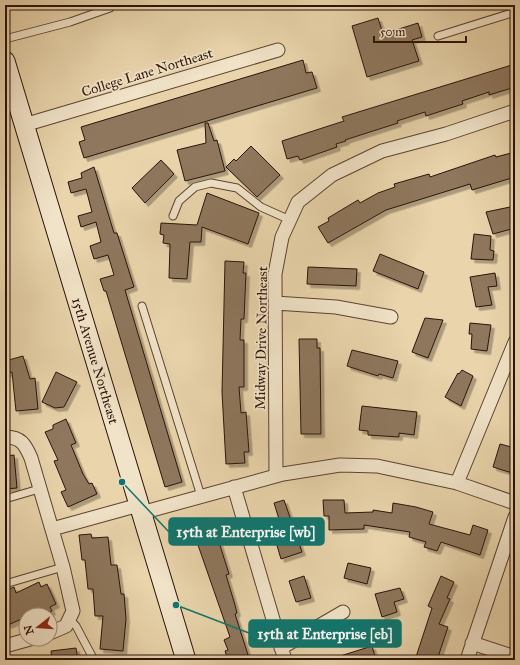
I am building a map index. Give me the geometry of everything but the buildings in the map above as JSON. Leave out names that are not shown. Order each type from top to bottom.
[{"type":"street","name":"College Lane Northeast","points":[[24,125],[278,50]]},
{"type":"street","name":"15th Avenue Northeast","points":[[5,61],[8,81],[24,125],[186,660]]},
{"type":"street","name":"Midway Drive Northeast","points":[[276,476],[275,274],[282,237],[298,202],[332,175],[382,152],[446,134],[515,111]]},
{"type":"street","points":[[275,303],[336,307],[391,317]]},
{"type":"street","points":[[458,483],[515,342]]},
{"type":"street","points":[[5,437],[17,438],[25,444],[31,458],[63,567],[73,611],[66,626],[58,630]]},
{"type":"street","points":[[52,529],[201,496],[276,476],[340,465],[377,466],[458,483],[515,503]]},
{"type":"street","points":[[234,487],[283,654],[343,612]]},
{"type":"street","points":[[467,660],[515,517]]},
{"type":"street","points":[[5,646],[18,642]]},
{"type":"street","points":[[472,643],[515,658]]},
{"type":"lane","points":[[5,39],[70,22],[110,8]]},
{"type":"lane","points":[[438,36],[514,10]]},
{"type":"lane","points":[[173,216],[179,201],[195,187],[211,182],[237,188],[261,207],[290,220]]},
{"type":"lane","points":[[142,306],[201,496]]},
{"type":"lane","points":[[5,499],[39,489]]},
{"type":"lane","points":[[5,584],[63,567]]},
{"type":"lane","points":[[69,619],[76,626],[94,660]]},
{"type":"place","name":"15th at Enterprise [wb]","points":[[122,482]]},
{"type":"place","name":"15th at Enterprise [eb]","points":[[176,605]]}]
